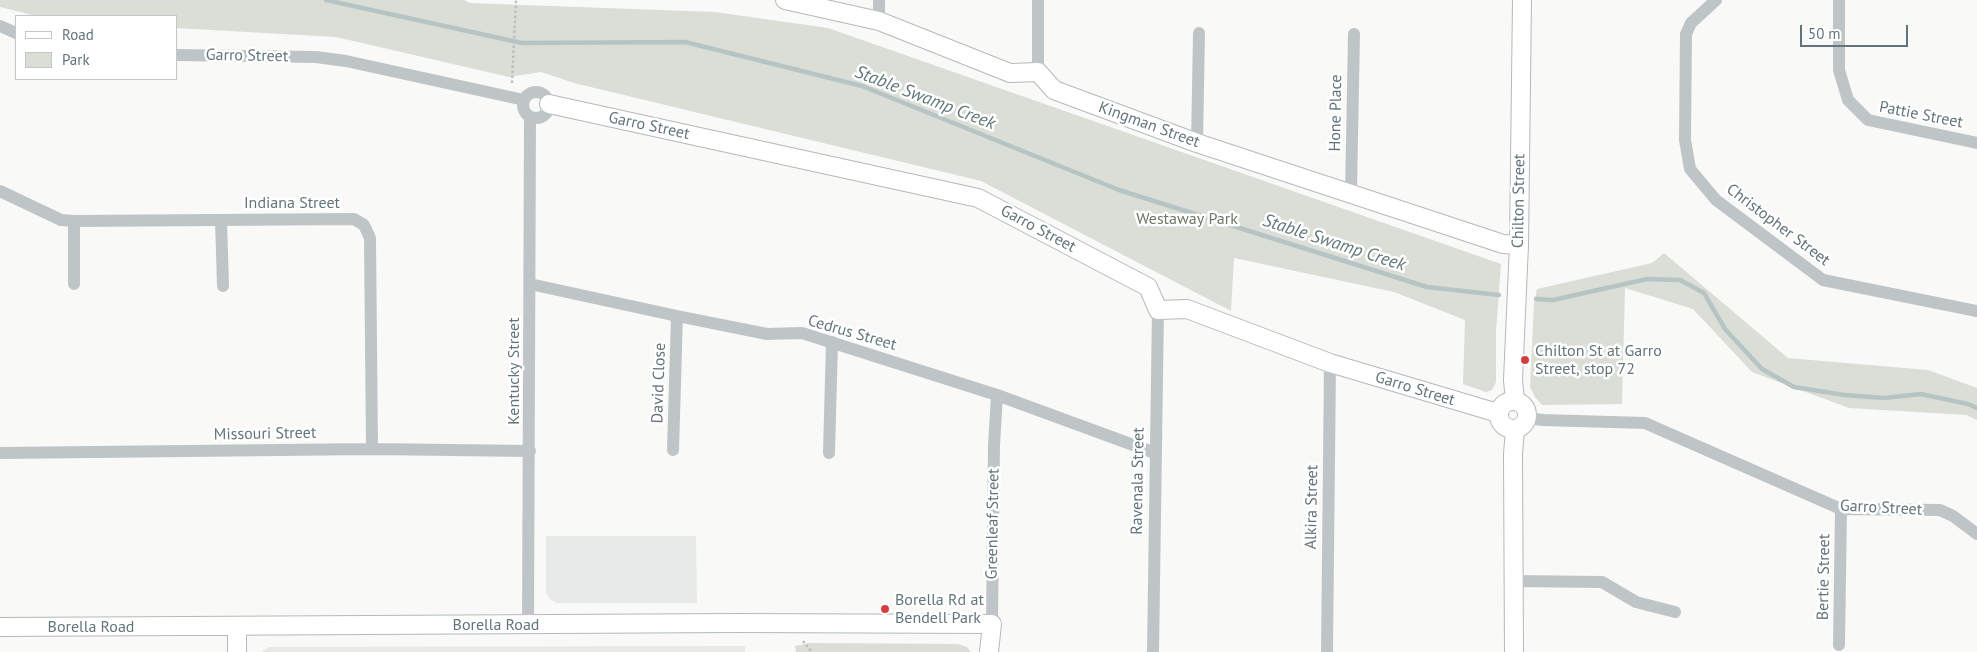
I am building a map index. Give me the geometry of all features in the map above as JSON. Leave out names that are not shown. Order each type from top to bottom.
[{"type":"street","points":[[785,0],[879,21],[1010,73],[1038,72],[1038,0]]},
{"type":"street","points":[[879,0],[879,21]]},
{"type":"street","name":"Chilton Street","points":[[1515,401],[1513,380],[1519,245],[1522,0]]},
{"type":"street","name":"Christopher Street","points":[[1716,0],[1691,23],[1686,34],[1685,140],[1690,169],[1716,200],[1823,280],[1977,311]]},
{"type":"street","name":"Pattie Street","points":[[1839,0],[1839,70],[1848,100],[1868,120],[1977,143]]},
{"type":"street","points":[[0,26],[15,33]]},
{"type":"street","points":[[1197,143],[1199,32]]},
{"type":"street","name":"Hone Place","points":[[1351,193],[1354,34]]},
{"type":"street","name":"Garro Street","points":[[178,55],[316,57],[346,61],[524,100]]},
{"type":"street","name":"Kingman Street","points":[[1038,72],[1054,90],[1197,143],[1503,244],[1519,245]]},
{"type":"street","points":[[538,92],[545,96],[549,104],[546,113],[542,117],[530,117],[523,110],[524,100],[530,94],[538,92]]},
{"type":"street","name":"Garro Street","points":[[549,104],[978,198],[1148,287],[1158,310],[1187,309],[1330,363],[1499,412]]},
{"type":"street","name":"Kentucky Street","points":[[528,625],[530,117]]},
{"type":"street","name":"Indiana Street","points":[[0,191],[61,220],[354,219],[364,225],[370,238],[372,449]]},
{"type":"street","points":[[222,220],[223,286]]},
{"type":"street","points":[[74,221],[74,284]]},
{"type":"street","name":"Cedrus Street","points":[[530,284],[767,334],[802,333],[997,395],[1155,453]]},
{"type":"street","name":"Ravenala Street","points":[[1152,652],[1158,310]]},
{"type":"street","name":"David Close","points":[[673,450],[677,316]]},
{"type":"street","points":[[829,453],[832,342]]},
{"type":"street","name":"Alkira Street","points":[[1327,652],[1330,363]]},
{"type":"street","name":"Greenleaf Street","points":[[989,652],[992,624],[994,446],[997,395]]},
{"type":"street","points":[[1514,652],[1513,454],[1521,423],[1524,407],[1515,401],[1505,404],[1499,412],[1500,420],[1504,426],[1521,423]]},
{"type":"street","name":"Garro Street","points":[[1521,423],[1543,420],[1646,423],[1842,509],[1940,510],[1953,516],[1977,534]]},
{"type":"street","name":"Missouri Street","points":[[0,453],[372,449],[530,451]]},
{"type":"street","name":"Bertie Street","points":[[1839,645],[1842,509]]},
{"type":"street","points":[[1514,581],[1602,582],[1636,602],[1675,612]]},
{"type":"street","name":"Borella Road","points":[[0,627],[992,624]]},
{"type":"street","points":[[237,626],[237,652]]},
{"type":"path","points":[[513,70],[516,0]]},
{"type":"path","points":[[803,641],[812,652]]},
{"type":"shaded area","points":[[546,536],[696,536],[697,603],[557,603],[551,600],[546,593]]},
{"type":"shaded area","points":[[745,646],[745,652],[261,652],[269,647]]},
{"type":"green space","name":"Westaway Park","points":[[0,0],[464,0],[470,3],[715,12],[828,28],[1501,264],[1496,332],[1496,382],[1492,390],[1486,392],[1463,384],[1465,320],[1394,292],[1234,258],[1231,311],[981,181],[574,83],[541,72],[509,77],[336,37],[178,28],[178,15],[32,15],[0,7]]},
{"type":"green space","points":[[1664,253],[1788,358],[1928,370],[1977,388],[1977,420],[1966,415],[1849,408],[1752,372],[1693,309],[1625,288],[1622,404],[1542,405],[1530,387],[1534,303],[1537,289],[1652,263]]},
{"type":"green space","points":[[810,643],[958,644],[967,647],[971,652],[796,652],[795,646]]},
{"type":"waterway","name":"Stable Swamp Creek","points":[[326,0],[522,43],[685,42],[862,86],[1119,190],[1427,287],[1499,295]]},
{"type":"waterway","name":"Stable Swamp Creek","points":[[1536,299],[1553,300],[1647,279],[1680,280],[1704,293],[1725,329],[1762,369],[1794,387],[1844,395],[1884,398],[1921,394],[1968,404],[1977,408]]},
{"type":"place","name":"Chilton St at Garro Street, stop 72","points":[[1525,360]]},
{"type":"place","name":"Borella Rd at Bendell Park","points":[[885,609]]}]
